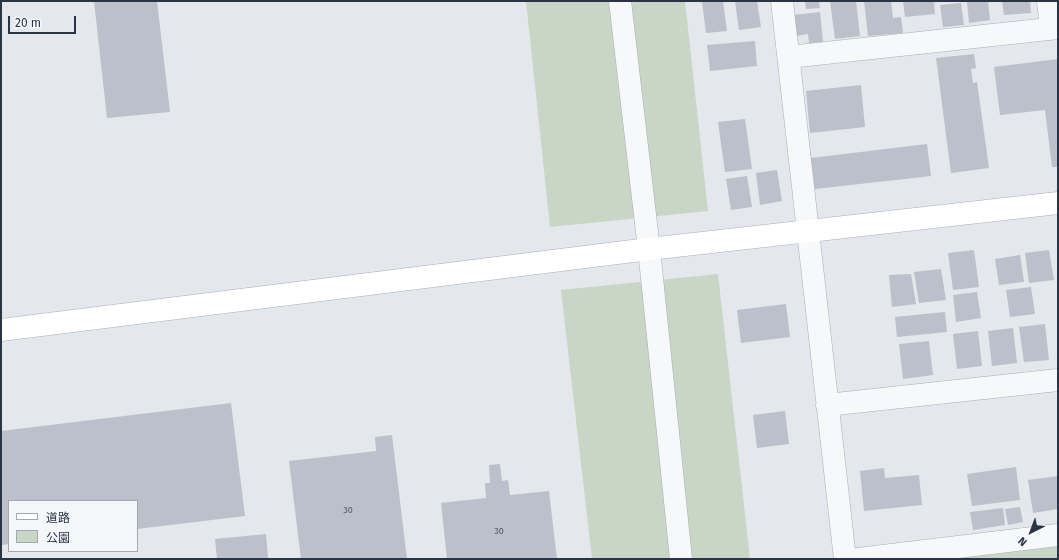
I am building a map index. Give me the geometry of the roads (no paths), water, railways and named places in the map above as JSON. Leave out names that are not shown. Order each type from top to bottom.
[{"type":"street","points":[[620,1],[649,249],[681,559]]},
{"type":"street","points":[[782,1],[845,559]]},
{"type":"street","points":[[789,57],[1055,28],[1048,1]]},
{"type":"street","points":[[1,330],[649,249],[1058,203]]},
{"type":"street","points":[[827,405],[1058,380]]},
{"type":"street","points":[[858,559],[1058,535]]}]
